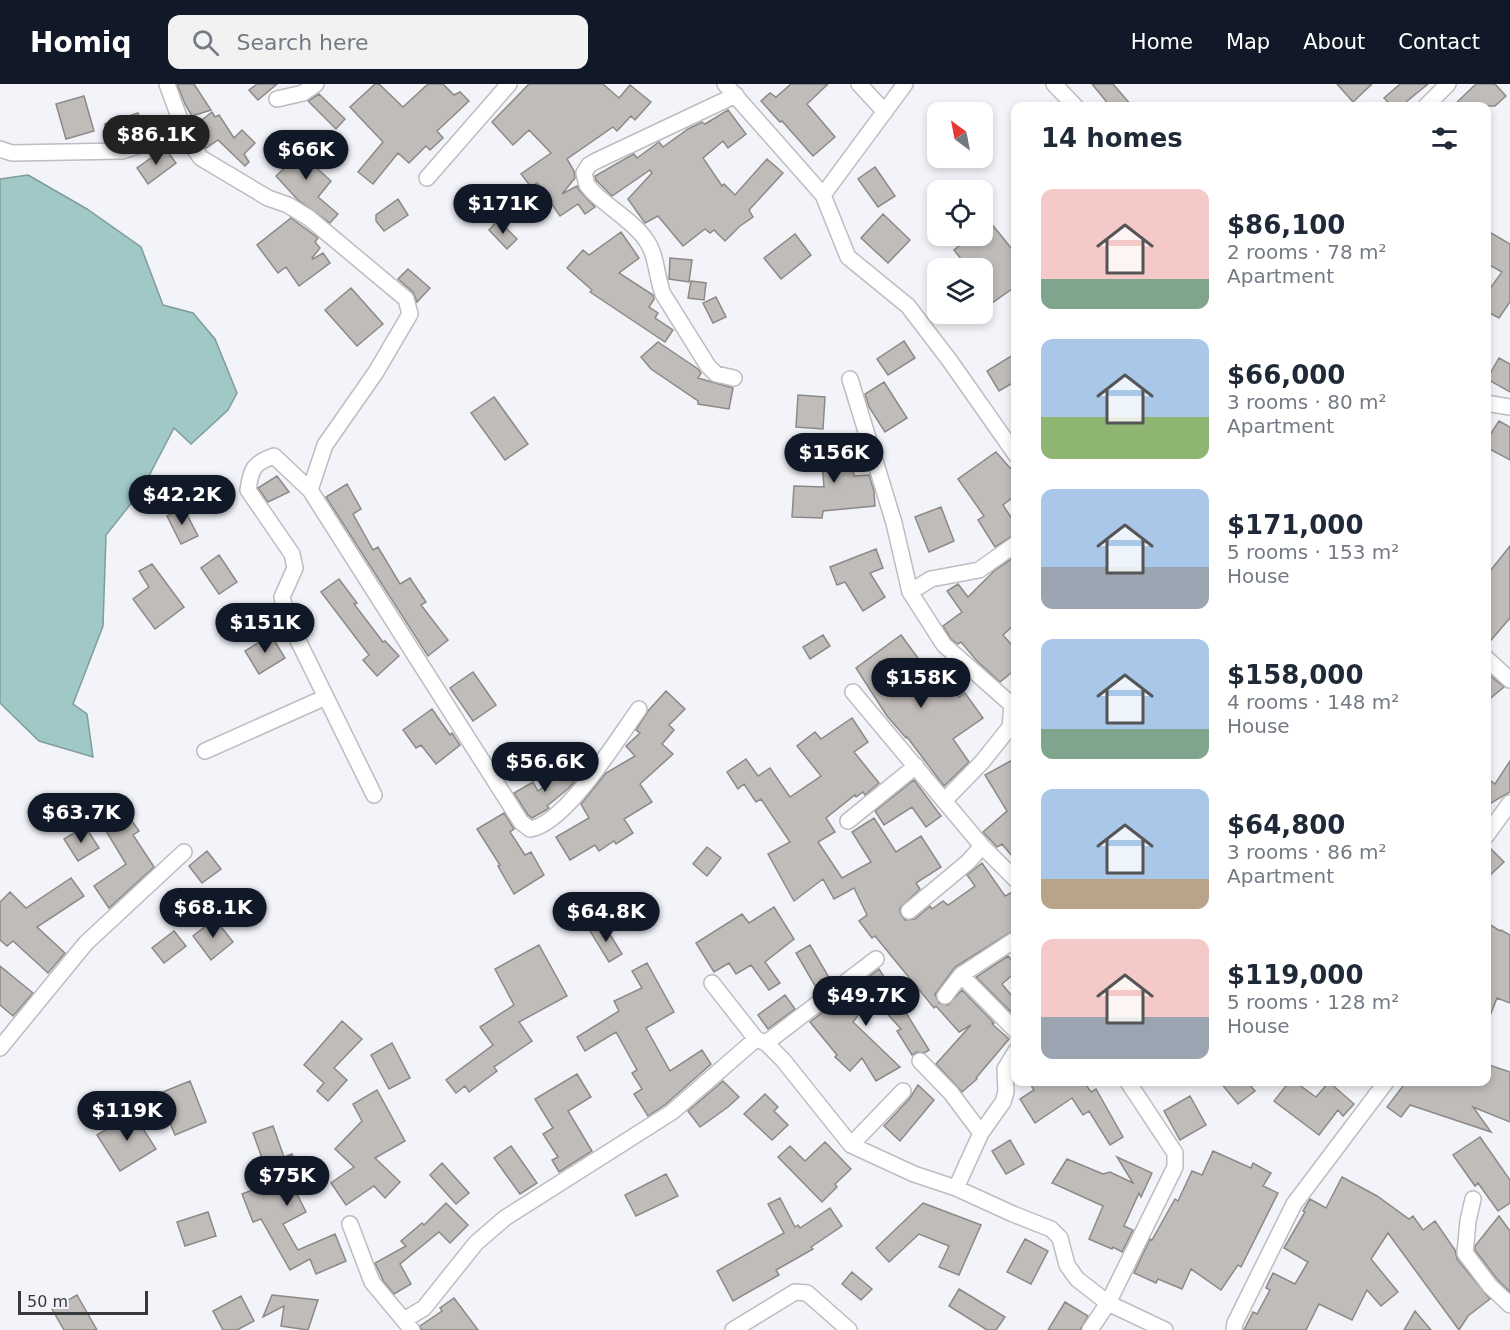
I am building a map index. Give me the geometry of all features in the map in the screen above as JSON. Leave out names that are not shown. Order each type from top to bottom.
[{"type":"street","points":[[167,84],[184,131],[201,158],[268,198],[288,205],[309,218],[406,299],[410,314],[376,372],[325,445],[309,490]]},
{"type":"street","points":[[277,99],[303,93],[316,84]]},
{"type":"street","points":[[427,178],[509,84]]},
{"type":"street","points":[[859,84],[885,112]]},
{"type":"street","points":[[823,195],[905,84]]},
{"type":"street","points":[[1054,84],[1071,102]]},
{"type":"street","points":[[1430,102],[1448,84]]},
{"type":"street","points":[[734,378],[716,374],[708,366],[663,294],[654,258],[646,240],[593,192],[587,185],[584,173],[589,165],[596,161],[731,89],[823,195],[848,257],[908,306],[1011,448]]},
{"type":"street","points":[[0,149],[12,153],[122,151],[184,131]]},
{"type":"street","points":[[850,379],[894,523],[910,592],[944,645],[1011,704]]},
{"type":"street","points":[[1491,404],[1510,407]]},
{"type":"street","points":[[374,795],[288,620],[282,597],[296,568],[292,554],[248,490],[250,475],[259,461],[274,456],[309,490],[473,750],[521,822],[530,829],[541,828],[575,798],[639,709]]},
{"type":"street","points":[[910,592],[931,579],[979,570],[1011,548]]},
{"type":"street","points":[[1491,663],[1510,680]]},
{"type":"street","points":[[852,692],[982,846],[1011,875]]},
{"type":"street","points":[[205,752],[326,697]]},
{"type":"street","points":[[944,801],[982,762],[1010,728],[1011,716]]},
{"type":"street","points":[[848,822],[916,766]]},
{"type":"street","points":[[1491,829],[1510,803]]},
{"type":"street","points":[[909,911],[968,862],[982,846]]},
{"type":"street","points":[[0,1048],[86,943],[184,852]]},
{"type":"street","points":[[945,996],[961,975],[1011,942]]},
{"type":"street","points":[[350,1224],[372,1282],[408,1325],[476,1243],[505,1218],[672,1112],[761,1041],[876,959]]},
{"type":"street","points":[[961,975],[1011,1025]]},
{"type":"street","points":[[712,983],[851,1145],[914,1174],[956,1188],[1051,1229],[1060,1238],[1067,1265],[1077,1279],[1108,1303],[1155,1328]]},
{"type":"street","points":[[956,1188],[981,1133],[1003,1102],[1006,1092],[1005,1069],[1011,1059]]},
{"type":"street","points":[[920,1061],[951,1093],[981,1133]]},
{"type":"street","points":[[1090,1330],[1108,1303],[1175,1167],[1175,1153],[1131,1086]]},
{"type":"street","points":[[1234,1330],[1235,1323],[1294,1204],[1383,1086]]},
{"type":"street","points":[[851,1145],[903,1091]]},
{"type":"street","points":[[1473,1199],[1465,1253],[1490,1286],[1510,1305]]},
{"type":"street","points":[[733,1330],[795,1292],[807,1293],[849,1330]]},
{"type":"water","points":[[28,175],[87,209],[141,247],[163,305],[193,313],[215,339],[237,393],[228,410],[191,444],[174,428],[141,491],[106,535],[103,626],[73,704],[87,714],[93,757],[39,741],[0,703],[0,179]]},
{"type":"building","points":[[177,84],[194,84],[211,110],[192,116]]},
{"type":"building","points":[[257,84],[277,84],[258,100],[249,90]]},
{"type":"building","points":[[375,84],[379,84],[403,107],[428,84],[443,84],[454,95],[460,92],[469,101],[437,131],[443,138],[430,150],[426,146],[409,163],[398,153],[373,184],[358,172],[383,142],[350,107]]},
{"type":"building","points":[[529,84],[603,84],[619,98],[630,85],[651,102],[635,120],[631,116],[617,131],[613,127],[567,159],[575,178],[562,194],[577,186],[595,207],[585,214],[578,204],[560,216],[537,183],[531,187],[521,174],[551,153],[529,130],[513,145],[492,122]]},
{"type":"building","points":[[791,84],[828,84],[807,104],[835,137],[813,156],[761,101],[770,93],[776,97]]},
{"type":"building","points":[[1092,84],[1113,84],[1129,102],[1107,102]]},
{"type":"building","points":[[1337,84],[1372,84],[1353,102]]},
{"type":"building","points":[[1400,84],[1428,84],[1406,102],[1388,102],[1384,98]]},
{"type":"building","points":[[1476,84],[1495,84],[1506,96],[1495,106],[1491,106],[1491,102],[1457,102]]},
{"type":"building","points":[[319,94],[345,119],[336,129],[308,101]]},
{"type":"building","points":[[84,96],[94,131],[66,139],[56,104]]},
{"type":"building","points":[[728,110],[746,134],[728,148],[723,141],[703,158],[722,186],[724,184],[735,195],[767,159],[783,173],[749,210],[753,217],[725,241],[714,230],[710,233],[705,229],[683,246],[658,216],[645,223],[628,199],[652,173],[650,170],[612,196],[596,180],[595,176],[630,156],[634,154],[637,158],[659,142],[663,147],[688,129],[702,122],[705,124]]},
{"type":"building","points":[[212,112],[215,117],[219,115],[234,138],[242,130],[255,143],[244,154],[249,162],[245,166],[218,140],[206,148],[194,131],[199,127],[197,124]]},
{"type":"building","points":[[138,113],[144,133],[119,141],[111,141],[105,124]]},
{"type":"building","points":[[297,139],[312,161],[310,162],[331,181],[318,197],[338,214],[330,223],[298,200],[276,176],[292,161],[284,148]]},
{"type":"building","points":[[165,148],[176,163],[148,184],[137,168]]},
{"type":"building","points":[[875,167],[895,196],[878,207],[858,179]]},
{"type":"building","points":[[398,199],[408,215],[384,231],[376,221],[376,215]]},
{"type":"building","points":[[883,214],[910,240],[888,263],[861,238]]},
{"type":"building","points":[[291,218],[318,238],[315,242],[320,248],[312,258],[323,253],[330,263],[299,286],[286,267],[278,273],[257,245]]},
{"type":"building","points":[[498,220],[517,239],[507,249],[489,230]]},
{"type":"building","points":[[993,226],[1011,248],[1011,290],[993,302],[993,258],[960,258],[954,250],[959,246],[993,246]]},
{"type":"building","points":[[621,232],[639,258],[619,273],[653,295],[654,299],[649,307],[658,313],[655,318],[673,330],[665,342],[590,292],[592,290],[567,268],[583,250],[589,255]]},
{"type":"building","points":[[1491,233],[1510,244],[1510,302],[1499,318],[1491,314],[1491,287],[1502,272],[1491,266]]},
{"type":"building","points":[[795,234],[811,255],[781,279],[764,258]]},
{"type":"building","points":[[670,258],[692,260],[689,282],[669,279]]},
{"type":"building","points":[[408,269],[430,288],[417,302],[413,292],[398,279]]},
{"type":"building","points":[[691,281],[706,283],[704,300],[688,298]]},
{"type":"building","points":[[351,288],[383,324],[357,346],[325,310]]},
{"type":"building","points":[[716,297],[726,317],[713,323],[703,303]]},
{"type":"building","points":[[904,341],[915,358],[888,375],[877,359]]},
{"type":"building","points":[[658,342],[698,369],[701,373],[698,378],[733,388],[729,409],[698,404],[698,401],[651,369],[641,357]]},
{"type":"building","points":[[1011,356],[1011,384],[999,391],[987,371]]},
{"type":"building","points":[[1499,358],[1510,364],[1510,392],[1491,381],[1491,372]]},
{"type":"building","points":[[884,382],[907,418],[885,432],[869,407],[865,394]]},
{"type":"building","points":[[798,395],[825,397],[823,429],[796,427]]},
{"type":"building","points":[[494,397],[528,444],[505,460],[471,413]]},
{"type":"building","points":[[1499,421],[1510,427],[1510,460],[1491,450],[1491,433]]},
{"type":"building","points":[[850,436],[854,476],[869,475],[874,491],[875,506],[823,511],[822,518],[792,517],[794,486],[824,487],[820,439]]},
{"type":"building","points":[[996,452],[1011,468],[1011,499],[1003,505],[1011,517],[1011,537],[995,547],[978,520],[984,516],[958,479]]},
{"type":"building","points":[[277,476],[289,492],[268,502],[258,488]]},
{"type":"building","points":[[347,484],[361,509],[353,514],[373,550],[378,547],[400,584],[410,578],[426,602],[421,605],[448,640],[428,656],[326,497]]},
{"type":"building","points":[[183,507],[198,536],[181,544],[167,516]]},
{"type":"building","points":[[941,507],[954,541],[929,552],[915,517]]},
{"type":"building","points":[[1510,546],[1510,618],[1491,640],[1491,570]]},
{"type":"building","points":[[876,549],[883,568],[870,573],[885,597],[863,611],[845,582],[837,585],[830,567]]},
{"type":"building","points":[[219,555],[237,582],[219,594],[201,568]]},
{"type":"building","points":[[1011,559],[1011,628],[1003,635],[1011,644],[1011,673],[1000,682],[977,661],[961,642],[958,644],[951,639],[943,626],[962,612],[947,591],[958,584],[968,597],[994,571]]},
{"type":"building","points":[[152,564],[184,607],[155,629],[133,599],[149,587],[139,571]]},
{"type":"building","points":[[339,579],[357,603],[354,604],[383,642],[385,641],[399,656],[377,676],[363,660],[369,655],[321,592]]},
{"type":"building","points":[[271,635],[285,658],[259,674],[245,651]]},
{"type":"building","points":[[823,635],[830,646],[810,659],[803,647]]},
{"type":"building","points":[[901,635],[918,658],[898,672],[915,693],[944,674],[959,697],[965,693],[983,718],[953,739],[969,762],[944,786],[907,737],[887,716],[856,668]]},
{"type":"building","points":[[473,672],[496,705],[473,721],[450,688]]},
{"type":"building","points":[[1491,676],[1504,687],[1491,698]]},
{"type":"building","points":[[666,691],[685,709],[669,725],[674,730],[662,744],[673,754],[640,784],[652,802],[624,819],[633,833],[616,844],[614,841],[599,851],[595,845],[570,860],[556,837],[589,818],[581,804],[606,773],[635,756],[626,746],[640,733],[636,730],[648,711]]},
{"type":"building","points":[[432,709],[460,745],[436,764],[421,745],[416,748],[403,730]]},
{"type":"building","points":[[852,718],[868,742],[854,752],[879,783],[865,795],[863,792],[856,797],[855,795],[826,818],[835,832],[818,842],[842,878],[871,862],[852,832],[874,818],[896,852],[921,836],[941,867],[916,883],[920,889],[900,908],[900,913],[905,920],[915,919],[930,906],[932,909],[943,901],[948,905],[975,886],[967,875],[982,863],[1005,896],[1011,893],[1011,932],[955,967],[935,994],[939,1003],[948,1005],[962,990],[994,1023],[992,1024],[1009,1039],[977,1079],[962,1092],[936,1064],[971,1025],[959,1032],[936,1006],[934,1008],[875,936],[872,938],[859,921],[867,915],[854,888],[834,899],[823,879],[794,901],[768,854],[790,842],[761,799],[756,802],[744,784],[738,789],[727,772],[746,759],[758,776],[770,768],[790,797],[821,776],[797,746],[815,732],[821,739]]},
{"type":"building","points":[[1011,761],[1011,855],[1002,844],[997,847],[983,832],[1007,811],[985,775]]},
{"type":"building","points":[[1510,761],[1510,792],[1491,803],[1491,781],[1495,784]]},
{"type":"building","points":[[572,765],[579,776],[569,788],[547,806],[549,808],[546,810],[532,818],[528,815],[514,793],[533,782],[538,791]]},
{"type":"building","points":[[914,780],[941,816],[926,827],[912,807],[884,825],[875,811]]},
{"type":"building","points":[[504,813],[514,829],[510,832],[525,855],[531,852],[544,875],[514,894],[498,866],[500,865],[477,829]]},
{"type":"building","points":[[128,815],[139,831],[133,835],[154,867],[109,908],[94,886],[126,864],[106,831]]},
{"type":"building","points":[[85,826],[99,848],[78,861],[64,839]]},
{"type":"building","points":[[707,847],[721,858],[707,876],[693,864]]},
{"type":"building","points":[[1491,849],[1504,862],[1491,874]]},
{"type":"building","points":[[207,851],[221,869],[202,883],[189,866]]},
{"type":"building","points":[[71,878],[84,896],[37,927],[65,953],[48,973],[13,941],[7,946],[0,940],[0,902],[10,892],[26,908]]},
{"type":"building","points":[[774,907],[794,939],[765,962],[780,983],[769,990],[751,965],[736,974],[729,963],[714,972],[696,943],[742,914],[749,923]]},
{"type":"building","points":[[215,919],[233,942],[211,960],[193,936]]},
{"type":"building","points":[[603,923],[622,954],[609,962],[590,931]]},
{"type":"building","points":[[1491,925],[1510,935],[1510,1003],[1497,998],[1491,1013]]},
{"type":"building","points":[[174,931],[186,946],[164,963],[152,948]]},
{"type":"building","points":[[539,945],[567,996],[519,1022],[532,1041],[494,1067],[497,1071],[469,1092],[465,1086],[456,1093],[446,1080],[493,1045],[480,1027],[514,1005],[495,969]]},
{"type":"building","points":[[810,945],[831,981],[818,991],[796,953]]},
{"type":"building","points":[[1008,956],[1011,959],[1011,976],[1002,984],[1011,995],[1011,1010],[1010,1011],[976,977]]},
{"type":"building","points":[[647,963],[674,1012],[646,1028],[670,1071],[702,1050],[711,1064],[666,1104],[648,1116],[634,1094],[642,1089],[632,1073],[637,1070],[616,1032],[585,1051],[577,1037],[619,1011],[614,1001],[642,988],[632,971]]},
{"type":"building","points":[[0,966],[33,993],[13,1016],[0,1005]]},
{"type":"building","points":[[879,969],[929,1050],[912,1055],[897,1031],[901,1029],[872,997],[853,1022],[900,1067],[876,1081],[862,1058],[850,1071],[835,1057],[837,1055],[810,1022]]},
{"type":"building","points":[[785,995],[795,1009],[768,1029],[758,1015]]},
{"type":"building","points":[[342,1021],[362,1039],[334,1068],[347,1080],[328,1101],[317,1091],[324,1083],[304,1065]]},
{"type":"building","points":[[392,1043],[410,1078],[389,1089],[371,1055]]},
{"type":"building","points":[[1491,1066],[1510,1072],[1510,1122],[1473,1107],[1491,1132],[1410,1105],[1401,1117],[1387,1107],[1403,1086],[1491,1086]]},
{"type":"building","points":[[577,1074],[591,1097],[568,1111],[592,1151],[559,1172],[552,1160],[558,1157],[543,1134],[553,1128],[535,1099]]},
{"type":"building","points":[[190,1081],[206,1122],[175,1135],[158,1094]]},
{"type":"building","points":[[723,1081],[739,1097],[700,1127],[688,1111]]},
{"type":"building","points":[[918,1085],[934,1100],[900,1141],[884,1126],[910,1098]]},
{"type":"building","points":[[1032,1086],[1087,1086],[1091,1092],[1096,1089],[1123,1137],[1110,1145],[1089,1111],[1083,1115],[1072,1098],[1035,1123],[1020,1099],[1034,1090]]},
{"type":"building","points":[[1223,1086],[1251,1086],[1255,1091],[1238,1104]]},
{"type":"building","points":[[1286,1086],[1301,1086],[1316,1097],[1326,1086],[1334,1086],[1354,1104],[1343,1116],[1338,1110],[1319,1135],[1274,1101]]},
{"type":"building","points":[[377,1090],[405,1141],[375,1158],[400,1182],[385,1198],[374,1186],[346,1205],[331,1183],[354,1167],[335,1149],[362,1121],[353,1104]]},
{"type":"building","points":[[765,1094],[778,1107],[774,1111],[788,1125],[772,1140],[744,1114]]},
{"type":"building","points":[[1190,1096],[1206,1125],[1180,1140],[1164,1111]]},
{"type":"building","points":[[133,1113],[156,1149],[120,1171],[97,1135]]},
{"type":"building","points":[[273,1126],[284,1157],[292,1154],[305,1189],[296,1192],[306,1212],[283,1224],[298,1250],[335,1234],[346,1261],[316,1274],[310,1259],[290,1270],[261,1219],[253,1222],[242,1194],[271,1183],[253,1133]]},
{"type":"building","points":[[1480,1137],[1510,1180],[1510,1203],[1498,1211],[1478,1183],[1475,1186],[1453,1155]]},
{"type":"building","points":[[1010,1140],[1024,1164],[1006,1174],[992,1151]]},
{"type":"building","points":[[825,1142],[851,1169],[835,1184],[837,1187],[822,1202],[778,1157],[790,1146],[805,1161]]},
{"type":"building","points":[[511,1146],[537,1183],[520,1194],[494,1158]]},
{"type":"building","points":[[1213,1151],[1251,1168],[1253,1163],[1271,1173],[1263,1186],[1278,1193],[1241,1267],[1238,1265],[1221,1290],[1191,1269],[1182,1289],[1158,1279],[1156,1283],[1134,1273],[1150,1239],[1152,1240],[1175,1199],[1178,1201],[1192,1171],[1202,1175]]},
{"type":"building","points":[[1117,1157],[1152,1173],[1141,1197],[1139,1193],[1124,1226],[1133,1230],[1122,1252],[1089,1239],[1103,1206],[1052,1183],[1067,1159],[1103,1174],[1110,1172],[1133,1183]]},
{"type":"building","points":[[442,1163],[469,1193],[456,1204],[430,1175]]},
{"type":"building","points":[[666,1174],[678,1196],[636,1216],[625,1195]]},
{"type":"building","points":[[1342,1177],[1377,1196],[1409,1219],[1413,1216],[1423,1230],[1435,1221],[1455,1250],[1457,1259],[1490,1299],[1468,1316],[1459,1330],[1388,1233],[1371,1259],[1398,1292],[1381,1306],[1367,1290],[1352,1320],[1319,1304],[1306,1330],[1244,1330],[1253,1312],[1257,1314],[1270,1290],[1266,1288],[1273,1273],[1295,1284],[1308,1262],[1284,1248],[1310,1199],[1326,1208]]},
{"type":"building","points":[[780,1198],[795,1227],[798,1225],[800,1228],[830,1208],[842,1226],[811,1247],[813,1249],[776,1270],[779,1275],[733,1301],[717,1271],[784,1233],[768,1204]]},
{"type":"building","points":[[446,1203],[468,1225],[450,1243],[439,1232],[400,1264],[411,1284],[394,1294],[384,1282],[375,1263],[406,1246],[401,1241],[422,1223],[424,1225]]},
{"type":"building","points":[[923,1203],[981,1225],[959,1275],[939,1267],[949,1246],[919,1234],[889,1262],[876,1248]]},
{"type":"building","points":[[208,1212],[216,1236],[185,1246],[177,1222]]},
{"type":"building","points":[[1499,1216],[1510,1231],[1510,1292],[1475,1250],[1475,1246]]},
{"type":"building","points":[[1025,1239],[1048,1251],[1031,1284],[1007,1272]]},
{"type":"building","points":[[852,1272],[872,1289],[861,1300],[842,1284]]},
{"type":"building","points":[[959,1289],[1005,1317],[996,1330],[987,1330],[949,1306]]},
{"type":"building","points":[[77,1295],[97,1330],[64,1330],[52,1309]]},
{"type":"building","points":[[272,1295],[318,1300],[308,1330],[281,1326],[284,1306],[263,1317]]},
{"type":"building","points":[[241,1296],[254,1321],[237,1330],[223,1330],[213,1311]]},
{"type":"building","points":[[454,1298],[478,1330],[422,1330],[420,1326],[442,1311],[440,1308]]},
{"type":"building","points":[[1065,1302],[1088,1316],[1080,1330],[1048,1330]]},
{"type":"building","points":[[1415,1311],[1431,1330],[1404,1330]]}]
